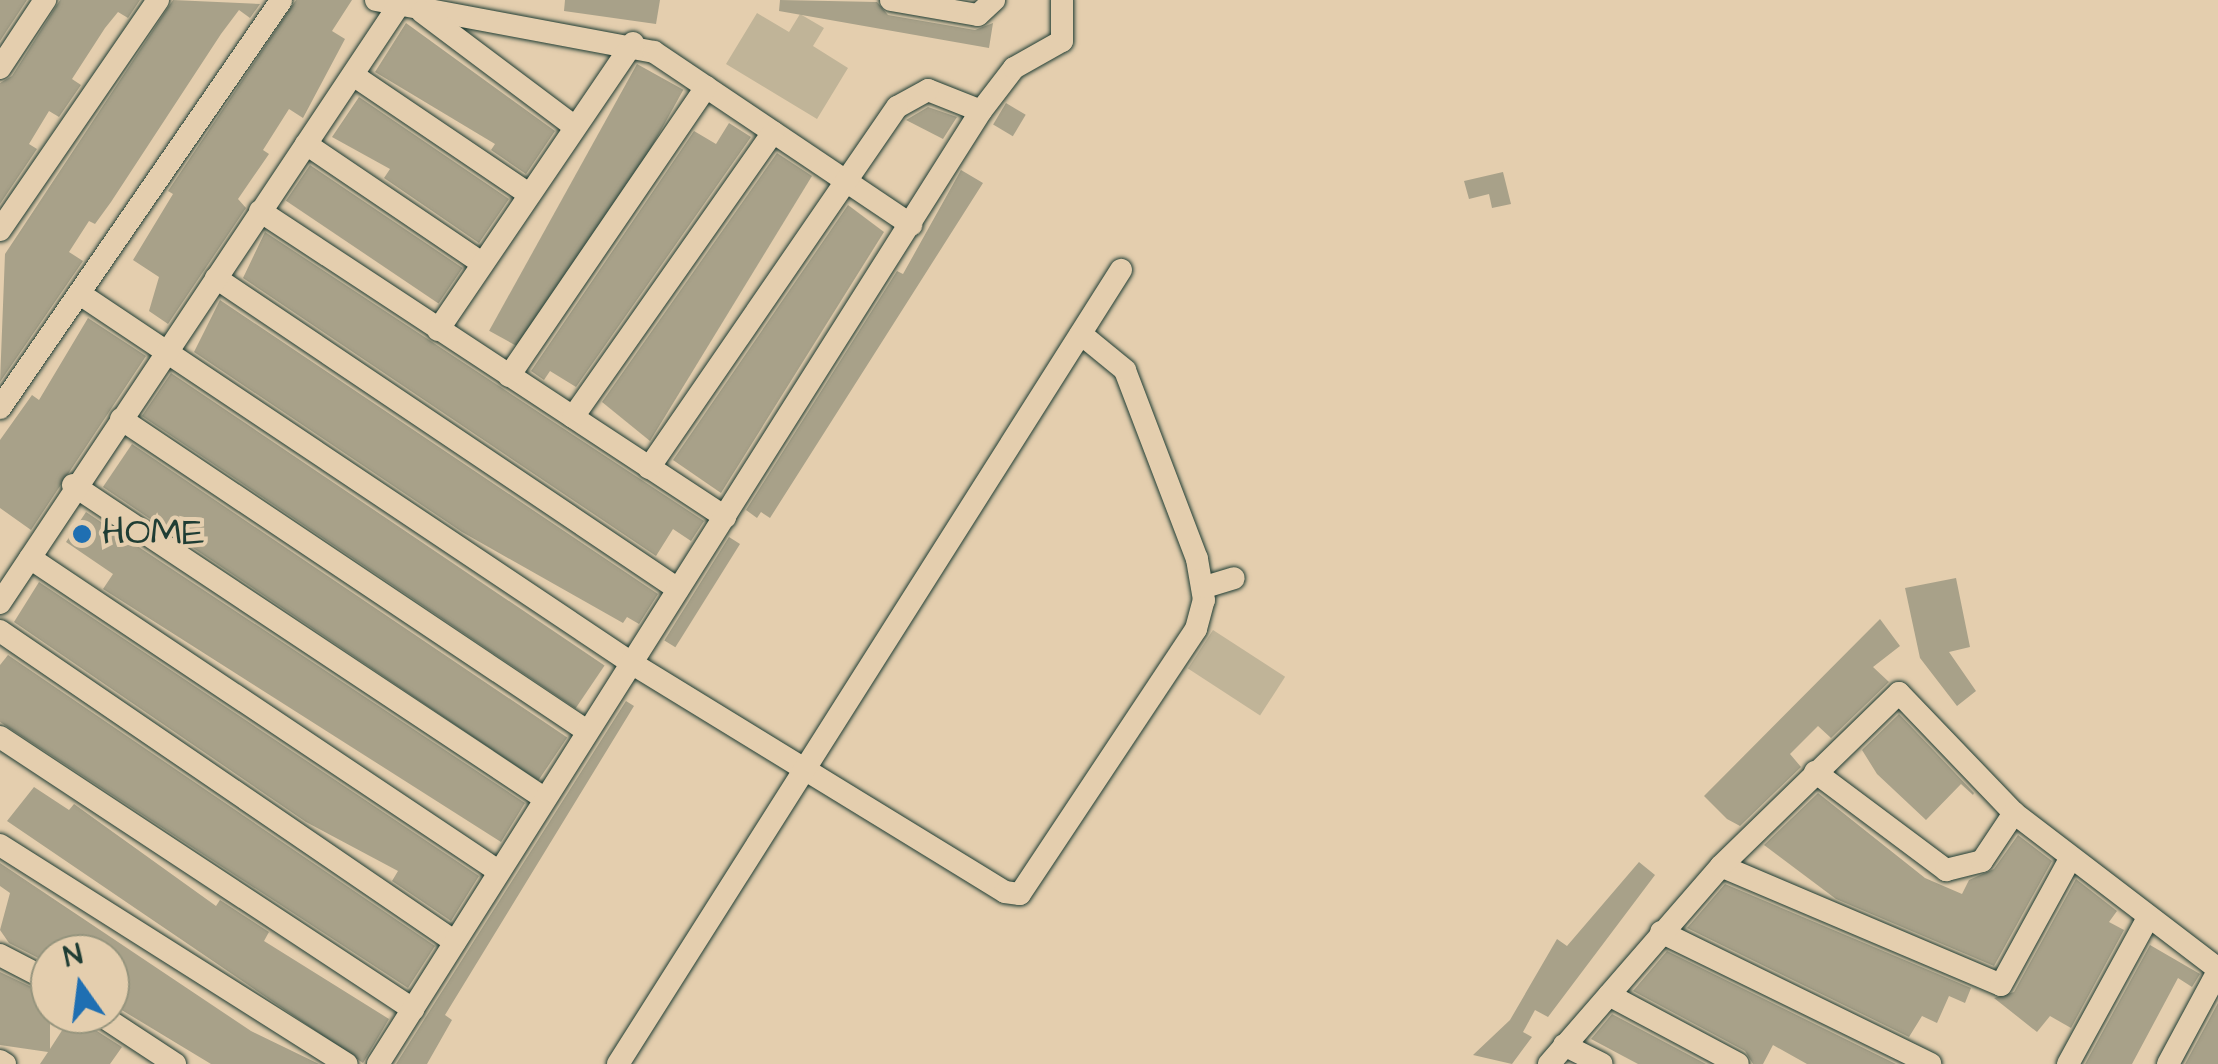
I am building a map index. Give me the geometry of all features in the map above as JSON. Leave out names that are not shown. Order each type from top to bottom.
[{"type":"street","points":[[0,68],[45,0]]},
{"type":"street","points":[[0,230],[158,0]]},
{"type":"street","points":[[0,408],[83,296],[282,0]]},
{"type":"street","points":[[891,0],[978,15],[994,0]]},
{"type":"street","points":[[378,1064],[981,112],[1014,68],[1062,41],[1062,0]]},
{"type":"street","points":[[397,4],[633,44],[706,87],[911,225]]},
{"type":"street","points":[[0,603],[74,485],[122,419],[397,4]]},
{"type":"street","points":[[397,4],[575,128]]},
{"type":"street","points":[[438,330],[633,44]]},
{"type":"street","points":[[353,75],[529,194]]},
{"type":"street","points":[[510,376],[706,87]]},
{"type":"street","points":[[649,468],[845,179],[910,95],[928,90],[981,112]]},
{"type":"street","points":[[573,417],[773,132]]},
{"type":"street","points":[[306,144],[482,263]]},
{"type":"street","points":[[260,212],[725,517]]},
{"type":"street","points":[[618,1064],[1122,270]]},
{"type":"street","points":[[216,278],[678,589]]},
{"type":"street","points":[[83,296],[633,664],[1006,892],[1028,892],[1196,629],[1205,587],[1124,370],[1081,334]]},
{"type":"street","points":[[122,419],[587,731]]},
{"type":"street","points":[[74,485],[544,798]]},
{"type":"street","points":[[30,558],[498,871]]},
{"type":"street","points":[[1205,587],[1234,578]]},
{"type":"street","points":[[0,631],[455,942]]},
{"type":"street","points":[[1549,1064],[1721,866],[1899,694],[2014,813],[2218,970],[2168,1064]]},
{"type":"street","points":[[0,737],[413,1009]]},
{"type":"street","points":[[1815,772],[1946,870],[1982,861],[2014,813]]},
{"type":"street","points":[[0,845],[347,1064]]},
{"type":"street","points":[[1721,866],[2001,985],[2070,859]]},
{"type":"street","points":[[2068,1064],[2148,918]]},
{"type":"street","points":[[1661,932],[1930,1064]]},
{"type":"street","points":[[0,955],[30,971]]},
{"type":"street","points":[[1609,995],[1738,1064]]},
{"type":"street","points":[[130,1034],[176,1064]]},
{"type":"street","points":[[1564,1045],[1602,1064]]},
{"type":"shaded area","points":[[757,13],[789,32],[800,14],[824,28],[813,46],[848,68],[817,119],[726,64]]},
{"type":"shaded area","points":[[1213,630],[1285,677],[1260,715],[1188,669]]},
{"type":"building","points":[[0,0],[27,0],[0,41]]},
{"type":"building","points":[[60,0],[140,0],[128,18],[118,12],[105,28],[72,79],[81,85],[59,117],[49,111],[29,144],[37,149],[0,204],[0,83],[12,76]]},
{"type":"building","points":[[173,0],[260,4],[250,18],[239,10],[111,202],[95,224],[89,221],[69,252],[83,261],[0,382],[5,254]]},
{"type":"building","points":[[296,0],[352,0],[332,31],[345,39],[303,118],[289,109],[263,150],[269,154],[238,199],[246,208],[168,324],[149,311],[159,277],[133,260],[173,194],[168,191]]},
{"type":"building","points":[[565,0],[660,0],[656,24],[564,11]]},
{"type":"building","points":[[780,0],[877,2],[888,15],[975,30],[993,23],[989,48],[779,11]]},
{"type":"building","points":[[406,23],[555,131],[526,174],[491,150],[495,144],[375,72]]},
{"type":"building","points":[[637,64],[683,90],[535,356],[489,331]]},
{"type":"building","points":[[359,97],[509,199],[479,243],[384,178],[390,169],[332,137]]},
{"type":"building","points":[[1006,103],[1026,115],[1013,136],[993,124]]},
{"type":"building","points":[[928,107],[957,117],[943,139],[906,120]]},
{"type":"building","points":[[729,123],[751,137],[576,387],[550,371],[544,380],[531,371],[694,131],[716,144]]},
{"type":"building","points":[[777,153],[812,176],[650,441],[602,402]]},
{"type":"building","points":[[310,165],[463,268],[438,304],[286,201]]},
{"type":"building","points":[[961,170],[983,183],[770,518],[761,512],[757,518],[746,510],[897,271],[903,274]]},
{"type":"building","points":[[1503,172],[1511,204],[1492,208],[1489,194],[1469,199],[1464,181]]},
{"type":"building","points":[[848,205],[884,232],[721,493],[673,460]]},
{"type":"building","points":[[265,232],[704,521],[691,541],[673,529],[656,556],[243,278]]},
{"type":"building","points":[[220,300],[658,594],[639,624],[627,617],[623,623],[462,532],[194,352]]},
{"type":"building","points":[[88,318],[146,356],[31,530],[0,508],[0,440],[32,395],[39,400]]},
{"type":"building","points":[[171,373],[605,665],[576,709],[142,416]]},
{"type":"building","points":[[132,444],[567,738],[538,781],[103,487]]},
{"type":"building","points":[[86,512],[525,803],[501,842],[103,589],[113,574],[66,542]]},
{"type":"building","points":[[729,537],[740,544],[675,647],[664,640]]},
{"type":"building","points":[[1956,578],[1970,647],[1949,652],[1976,691],[1957,706],[1920,658],[1905,588]]},
{"type":"building","points":[[39,582],[479,876],[451,921],[392,881],[398,871],[306,822],[14,622]]},
{"type":"building","points":[[1880,619],[1900,646],[1873,667],[1889,682],[1831,738],[1818,726],[1790,754],[1801,767],[1740,826],[1727,819],[1704,796]]},
{"type":"building","points":[[8,655],[435,946],[408,988],[0,722],[0,665]]},
{"type":"building","points":[[626,701],[634,706],[445,1015],[452,1020],[427,1064],[396,1064]]},
{"type":"building","points":[[1899,714],[1973,795],[1961,784],[1926,820],[1877,774],[1862,750]]},
{"type":"building","points":[[34,787],[69,810],[74,804],[216,906],[220,900],[269,932],[264,941],[389,1019],[363,1063],[7,821]]},
{"type":"building","points":[[1818,793],[1925,878],[1962,894],[1969,880],[1994,869],[2018,835],[2052,861],[1994,966],[1836,899],[1764,845]]},
{"type":"building","points":[[1639,862],[1655,875],[1548,1017],[1535,1010],[1523,1032],[1532,1037],[1512,1064],[1473,1055],[1510,1020],[1557,939],[1567,946]]},
{"type":"building","points":[[0,863],[106,934],[30,934],[30,954],[9,943],[0,930],[10,893],[0,886]]},
{"type":"building","points":[[2076,879],[2117,911],[2109,922],[2124,930],[2071,1028],[2050,1016],[2037,1032],[1994,998],[2014,992]]},
{"type":"building","points":[[1725,884],[1971,988],[1965,1003],[1949,996],[1937,1023],[1922,1016],[1909,1037],[1687,928]]},
{"type":"building","points":[[2150,945],[2200,974],[2192,987],[2178,978],[2132,1064],[2085,1064]]},
{"type":"building","points":[[130,950],[251,1031],[319,1064],[211,1064],[130,1015]]},
{"type":"building","points":[[1667,951],[1896,1064],[1807,1064],[1773,1045],[1763,1064],[1753,1064],[1745,1051],[1633,991]]},
{"type":"building","points":[[0,972],[30,986],[30,1034],[50,1034],[50,1049],[60,1034],[102,1034],[122,1047],[110,1064],[40,1064],[48,1052],[0,1045]]},
{"type":"building","points":[[2218,1003],[2218,1064],[2185,1064]]},
{"type":"building","points":[[1612,1014],[1706,1064],[1638,1064],[1591,1039]]},
{"type":"place","name":"HOME","points":[[82,534]]}]
